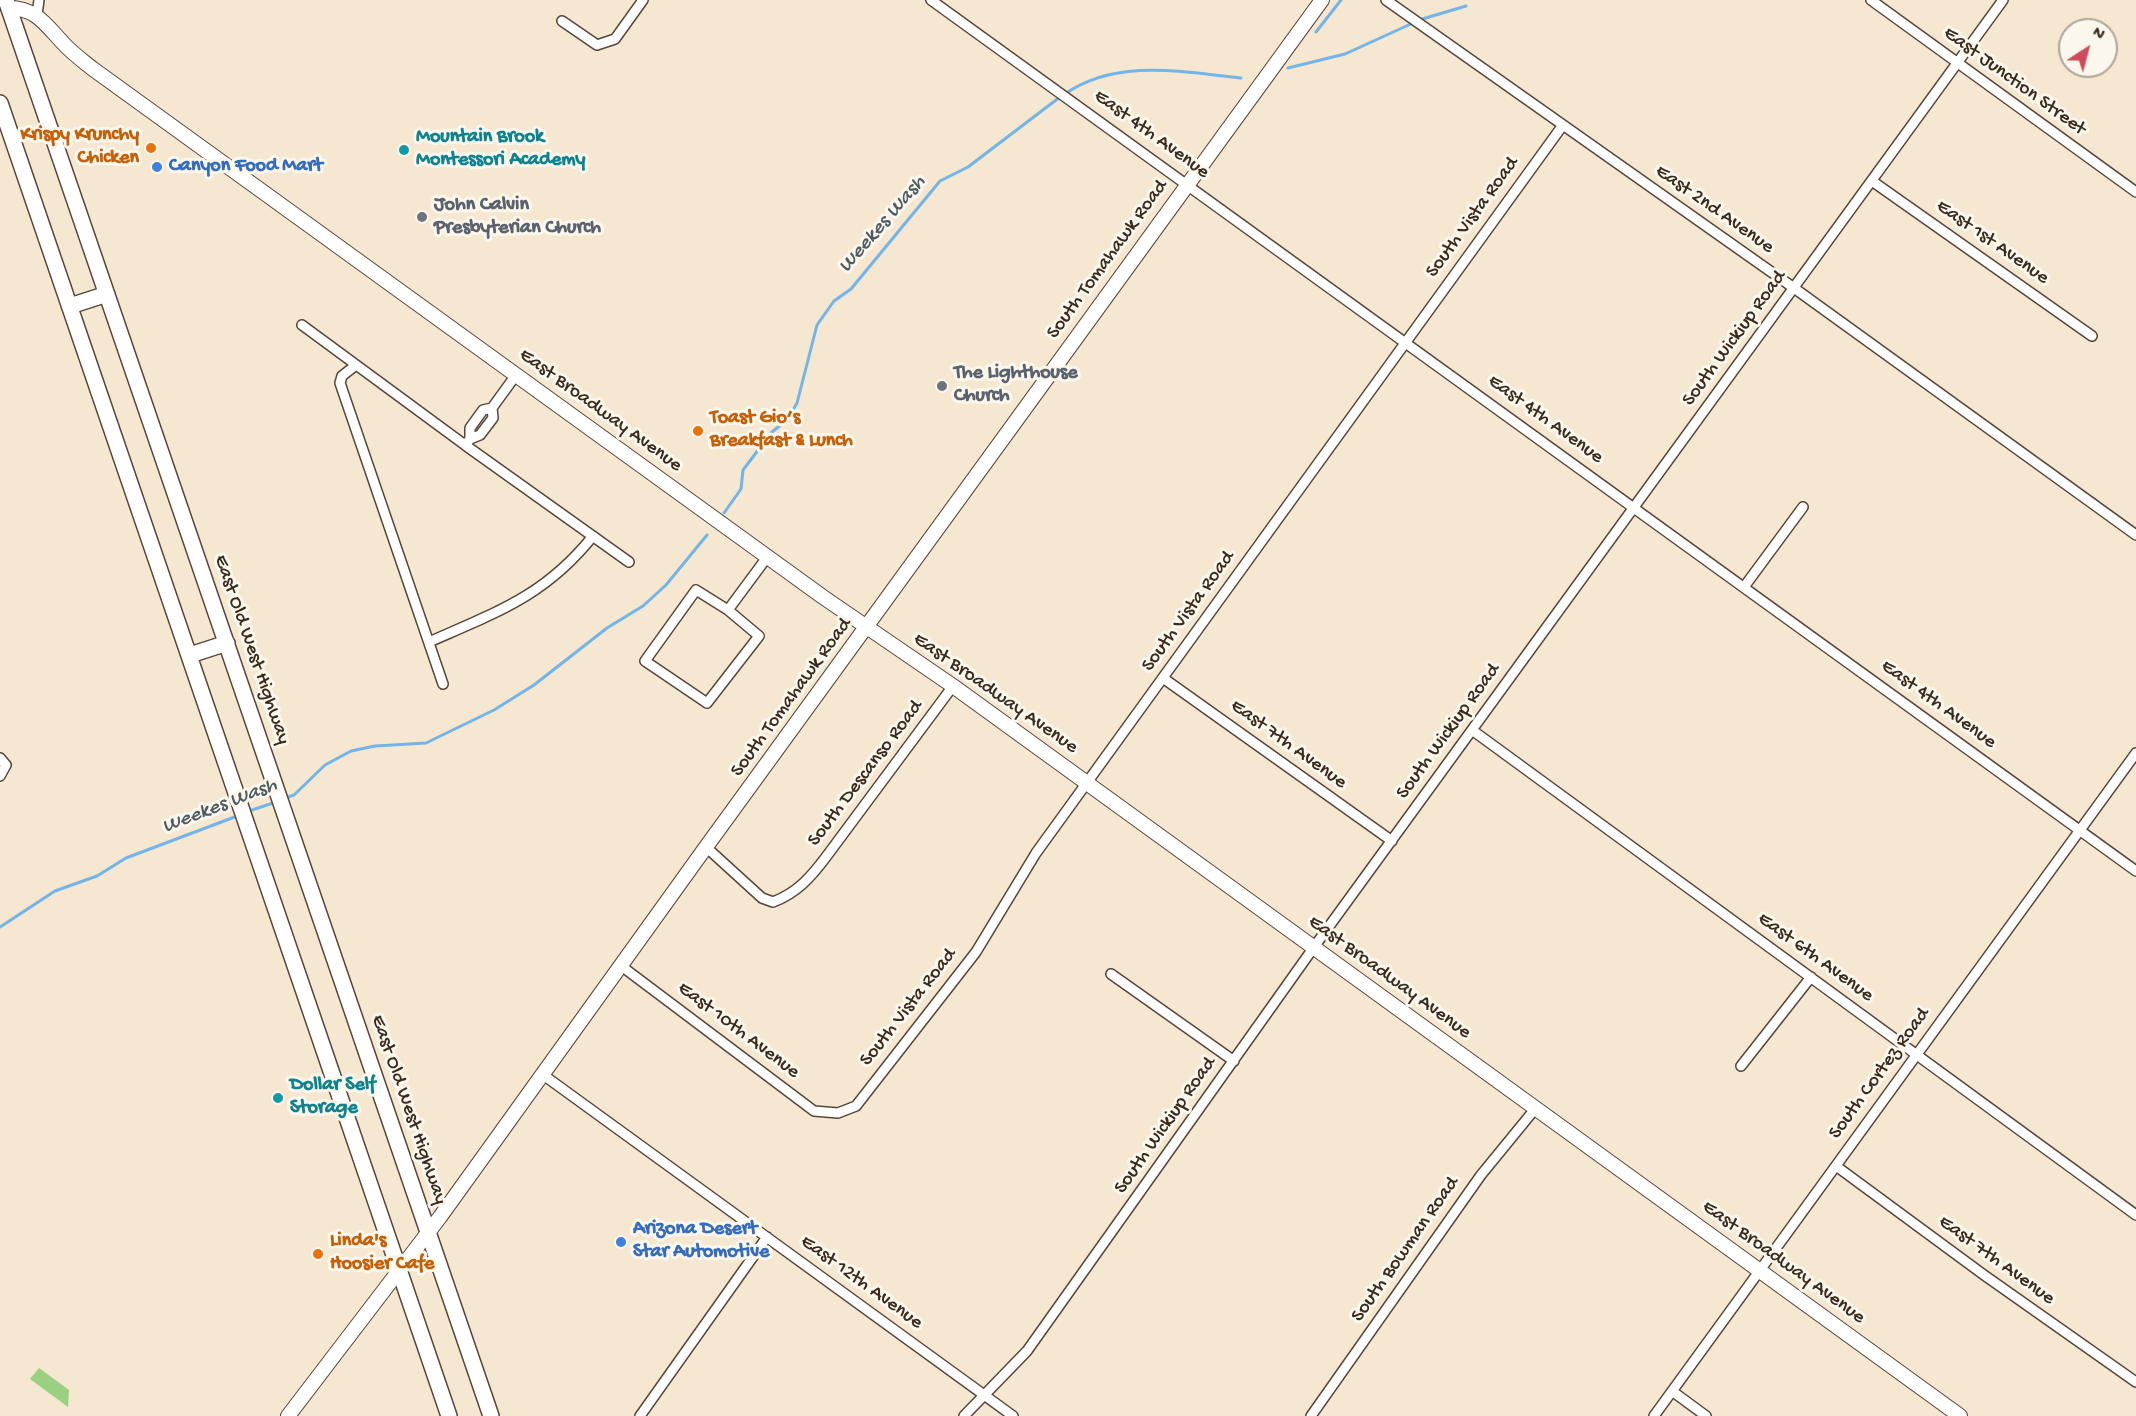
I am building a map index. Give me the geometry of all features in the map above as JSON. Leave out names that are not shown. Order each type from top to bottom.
[{"type":"main road","name":"South Tomahawk Road","points":[[288,1416],[428,1233],[620,965],[1322,0]]},
{"type":"main road","points":[[5,6],[20,8],[37,15]]},
{"type":"main road","name":"East Old West Highway","points":[[5,6],[107,294],[491,1416]]},
{"type":"main road","name":"East Broadway Avenue","points":[[37,15],[64,44],[93,69],[867,628],[953,686],[1960,1416]]},
{"type":"main road","points":[[0,103],[449,1416]]},
{"type":"main road","points":[[70,306],[107,294]]},
{"type":"main road","points":[[189,655],[227,643]]},
{"type":"street","points":[[37,15],[39,0]]},
{"type":"street","points":[[562,21],[597,45],[615,39],[644,0]]},
{"type":"street","name":"East 4th Avenue","points":[[931,0],[2136,871]]},
{"type":"street","name":"East 2nd Avenue","points":[[1386,0],[1794,288],[2136,535]]},
{"type":"street","name":"East Junction Street","points":[[1871,0],[2136,192]]},
{"type":"street","name":"South Wickiup Road","points":[[964,1416],[1028,1351],[1314,947],[2003,0]]},
{"type":"street","name":"South Vista Road","points":[[838,1113],[856,1106],[976,952],[1036,853],[1563,125]]},
{"type":"street","name":"East 1st Avenue","points":[[1872,181],[2092,336]]},
{"type":"street","points":[[302,325],[468,442],[629,562]]},
{"type":"street","points":[[356,364],[342,376],[340,383],[443,684]]},
{"type":"street","points":[[468,442],[470,428],[483,410],[492,408],[516,375]]},
{"type":"street","points":[[1744,586],[1803,507]]},
{"type":"street","points":[[429,642],[522,601],[573,562],[593,536]]},
{"type":"street","points":[[728,610],[768,556]]},
{"type":"street","points":[[696,591],[728,610],[759,636],[707,703],[645,661],[696,591]]},
{"type":"street","name":"East 7th Avenue","points":[[1164,678],[1392,841]]},
{"type":"street","name":"South Descanso Road","points":[[706,847],[742,882],[762,898],[773,902],[806,882],[953,686]]},
{"type":"street","name":"East 6th Avenue","points":[[1472,730],[2135,1213]]},
{"type":"street","name":"South Cortez Road","points":[[1654,1416],[2136,753]]},
{"type":"street","points":[[0,776],[3,762]]},
{"type":"street","name":"East 10th Avenue","points":[[620,965],[814,1110],[838,1113]]},
{"type":"street","points":[[1112,974],[1234,1061]]},
{"type":"street","points":[[1741,1066],[1811,977]]},
{"type":"street","name":"East 12th Avenue","points":[[542,1074],[1013,1416]]},
{"type":"street","name":"South Bowman Road","points":[[1311,1416],[1481,1175],[1534,1109]]},
{"type":"street","name":"East 7th Avenue","points":[[1836,1166],[1984,1275],[2136,1382]]},
{"type":"street","points":[[640,1416],[767,1237]]},
{"type":"street","points":[[1672,1391],[1706,1416]]},
{"type":"green space","points":[[39,1368],[69,1390],[68,1407],[30,1379]]},
{"type":"waterway","name":"Weekes Wash","points":[[1316,32],[1341,0]]},
{"type":"waterway","points":[[1419,20],[1466,6]]},
{"type":"waterway","points":[[1288,68],[1345,54],[1413,23]]},
{"type":"waterway","name":"Weekes Wash","points":[[1065,94],[1106,75],[1128,72],[1174,71],[1241,78]]},
{"type":"waterway","name":"Weekes Wash","points":[[724,513],[741,489],[743,470],[772,432],[788,419],[797,403],[817,325],[834,301],[851,289],[940,181],[968,167],[1060,97]]},
{"type":"waterway","name":"Weekes Wash","points":[[285,798],[294,795],[325,765],[351,751],[375,746],[426,743],[494,710],[534,685],[607,628],[643,606],[666,585],[707,535]]},
{"type":"waterway","name":"Weekes Wash","points":[[249,811],[276,802]]},
{"type":"waterway","name":"Weekes Wash","points":[[0,927],[55,891],[97,876],[126,858],[240,815]]},
{"type":"place","name":"Krispy Krunchy Chicken","points":[[151,148]]},
{"type":"place","name":"Mountain Brook Montessori Academy","points":[[404,150]]},
{"type":"place","name":"Canyon Food Mart","points":[[157,167]]},
{"type":"place","name":"John Calvin Presbyterian Church","points":[[422,217]]},
{"type":"place","name":"The Lighthouse Church","points":[[942,386]]},
{"type":"place","name":"Toast Gio’s Breakfast & Lunch","points":[[698,431]]},
{"type":"place","name":"Dollar Self Storage","points":[[278,1098]]},
{"type":"place","name":"Arizona Desert Star Automotive","points":[[621,1242]]},
{"type":"place","name":"Linda's Hoosier Cafe","points":[[318,1254]]}]
